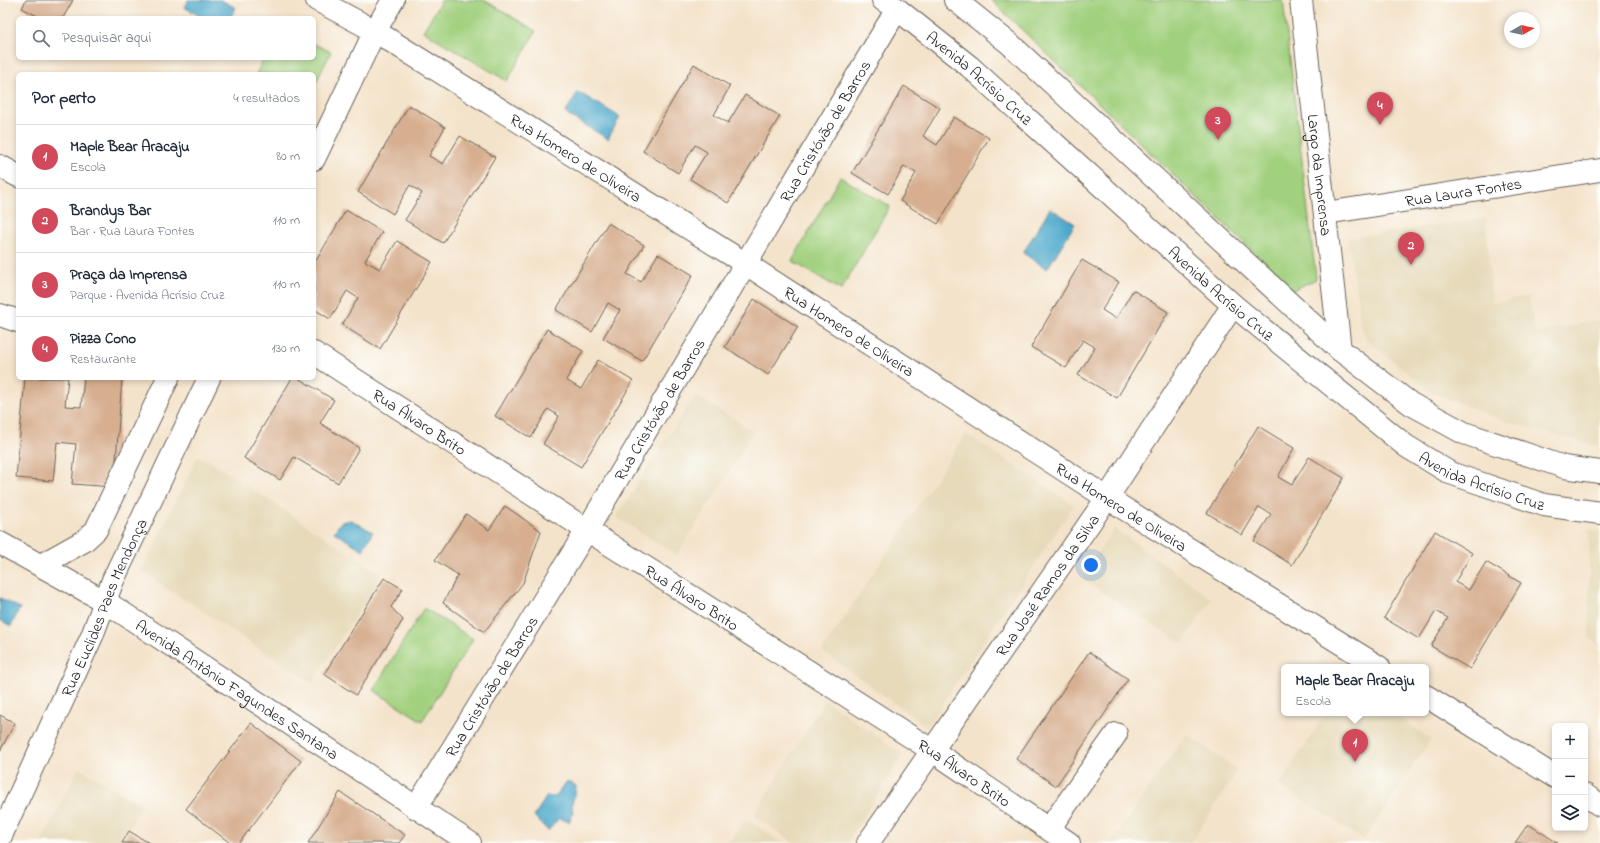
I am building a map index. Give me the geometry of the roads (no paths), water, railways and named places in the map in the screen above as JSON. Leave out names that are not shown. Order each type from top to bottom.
[{"type":"street","name":"Rua Homero de Oliveira","points":[[317,0],[376,31],[746,264],[1108,498],[1374,664]]},
{"type":"street","points":[[316,156],[376,31],[393,0]]},
{"type":"street","points":[[956,0],[1010,44],[1340,350],[1412,404],[1464,433],[1564,467],[1600,472]]},
{"type":"street","name":"Largo da Imprensa","points":[[1301,0],[1326,213],[1340,350]]},
{"type":"street","name":"Rua Cristóvão de Barros","points":[[416,808],[587,530],[746,264],[890,4]]},
{"type":"street","name":"Avenida Acrísio Cruz","points":[[890,4],[969,66],[1234,304],[1406,446],[1450,473],[1544,505],[1600,513]]},
{"type":"street","name":"Rua Laura Fontes","points":[[1326,213],[1600,170]]},
{"type":"street","name":"Rua José Ramos da Silva","points":[[868,843],[1108,498],[1234,304]]},
{"type":"street","points":[[0,315],[16,320]]},
{"type":"street","name":"Rua Álvaro Brito","points":[[316,353],[587,530],[933,750],[1069,843]]},
{"type":"street","points":[[42,565],[84,541],[96,530],[167,380]]},
{"type":"street","name":"Rua Euclides Paes Mendonça","points":[[0,838],[92,636],[113,580],[208,380]]},
{"type":"street","name":"Avenida Antônio Fagundes Santana","points":[[0,543],[42,565],[65,580],[106,602],[470,843]]},
{"type":"street","points":[[1429,698],[1552,775]]},
{"type":"street","points":[[1049,829],[1116,734]]},
{"type":"street","points":[[1588,798],[1600,805]]},
{"type":"water","points":[[188,0],[221,0],[236,8],[231,16],[200,16],[184,7]]},
{"type":"water","points":[[578,92],[620,117],[608,139],[565,113]]},
{"type":"water","points":[[1050,208],[1075,224],[1047,269],[1023,253]]},
{"type":"water","points":[[351,520],[373,532],[363,550],[334,532],[341,522]]},
{"type":"water","points":[[0,598],[20,608],[11,626],[0,620]]},
{"type":"water","points":[[567,781],[576,786],[572,805],[573,813],[569,822],[559,818],[548,831],[534,816],[547,796],[555,797]]},
{"type":"place","name":"Pizza Cono","points":[[1380,125]]},
{"type":"place","name":"Praça da Imprensa","points":[[1218,140]]},
{"type":"place","name":"Brandys Bar","points":[[1411,265]]},
{"type":"place","name":"Maple Bear Aracaju","points":[[1355,762]]}]
